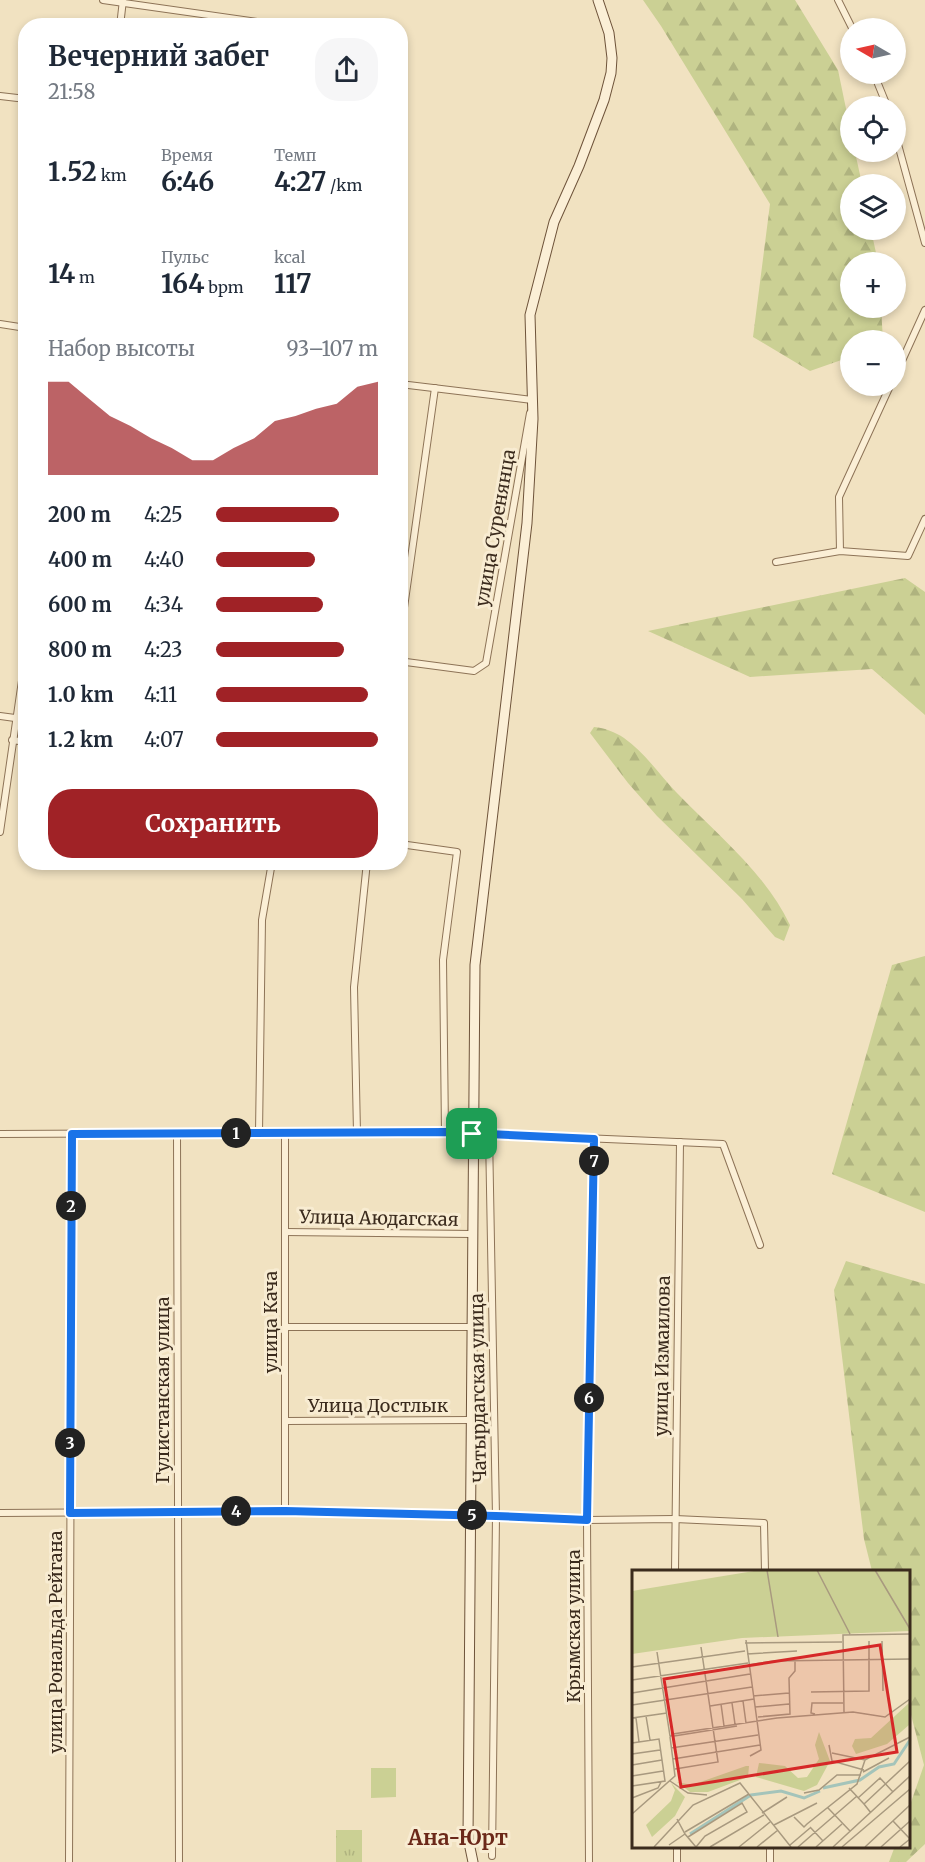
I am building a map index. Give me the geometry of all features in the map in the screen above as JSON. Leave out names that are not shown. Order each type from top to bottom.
[{"type":"main road","points":[[472,1861],[468,1838],[475,965],[527,524],[533,419],[530,315],[554,222],[579,166],[604,100],[611,73],[609,33],[598,0]]},
{"type":"street","points":[[103,0],[234,18]]},
{"type":"street","points":[[838,0],[847,18]]},
{"type":"street","points":[[121,18],[123,1]]},
{"type":"street","points":[[0,96],[18,98]]},
{"type":"street","points":[[903,162],[925,243]]},
{"type":"street","points":[[906,352],[925,310]]},
{"type":"street","points":[[0,324],[18,327]]},
{"type":"street","points":[[408,385],[532,399]]},
{"type":"street","points":[[408,579],[435,388]]},
{"type":"street","points":[[840,551],[839,497],[885,396]]},
{"type":"street","name":"улица Суренянца","points":[[408,662],[474,670],[486,663],[532,399]]},
{"type":"street","points":[[776,562],[840,551],[908,556],[925,519]]},
{"type":"street","points":[[0,832],[18,700]]},
{"type":"street","points":[[0,716],[15,718]]},
{"type":"street","points":[[12,740],[18,741]]},
{"type":"street","points":[[408,845],[457,852],[443,960],[445,1132]]},
{"type":"street","points":[[259,1133],[262,920],[271,870]]},
{"type":"street","points":[[357,1133],[354,987],[366,870]]},
{"type":"street","points":[[0,1134],[445,1132],[723,1144],[760,1245]]},
{"type":"street","name":"Гулистанская улица","points":[[177,1133],[179,1862]]},
{"type":"street","name":"улица Кача","points":[[285,1133],[285,1511]]},
{"type":"street","name":"улица Рональда Рейгана","points":[[69,1862],[72,1134]]},
{"type":"street","name":"Чатырдагская улица","points":[[489,1134],[496,1516],[492,1856]]},
{"type":"street","name":"Крымская улица","points":[[589,1862],[587,1520],[594,1139]]},
{"type":"street","name":"улица Измаилова","points":[[675,1570],[680,1142]]},
{"type":"street","name":"Улица Аюдагская","points":[[285,1232],[472,1234]]},
{"type":"street","points":[[285,1327],[472,1327]]},
{"type":"street","name":"Улица Достлык","points":[[285,1420],[471,1420]]},
{"type":"street","points":[[0,1513],[285,1511],[764,1523],[765,1570]]},
{"type":"green space","points":[[643,0],[795,0],[838,70],[843,96],[840,96],[840,162],[857,162],[860,174],[840,174],[840,240],[873,240],[876,252],[840,252],[840,318],[882,318],[882,330],[840,330],[840,360],[810,371],[753,337],[770,204]]},
{"type":"green space","points":[[905,578],[925,592],[925,715],[872,669],[750,677],[648,631]]},
{"type":"green space","points":[[594,727],[613,732],[624,738],[645,756],[676,792],[753,870],[780,906],[790,925],[784,941],[775,937],[742,899],[657,816],[628,783],[590,733]]},
{"type":"green space","points":[[925,956],[925,1212],[832,1174],[892,965]]},
{"type":"green space","points":[[846,1261],[925,1284],[925,1844],[906,1862],[889,1862],[895,1847],[910,1847],[910,1805],[924,1765],[910,1711],[910,1570],[872,1570],[864,1539],[834,1290]]},
{"type":"green space","points":[[371,1768],[396,1768],[396,1797],[371,1798]]},
{"type":"green space","points":[[336,1830],[362,1830],[362,1862],[336,1862]]},
{"type":"district","name":"Ана-Юрт","points":[[458,1837]]},
{"type":"route","points":[[445,1132],[472,1134],[594,1139],[587,1520],[285,1511],[70,1513],[72,1134],[445,1132]]}]
